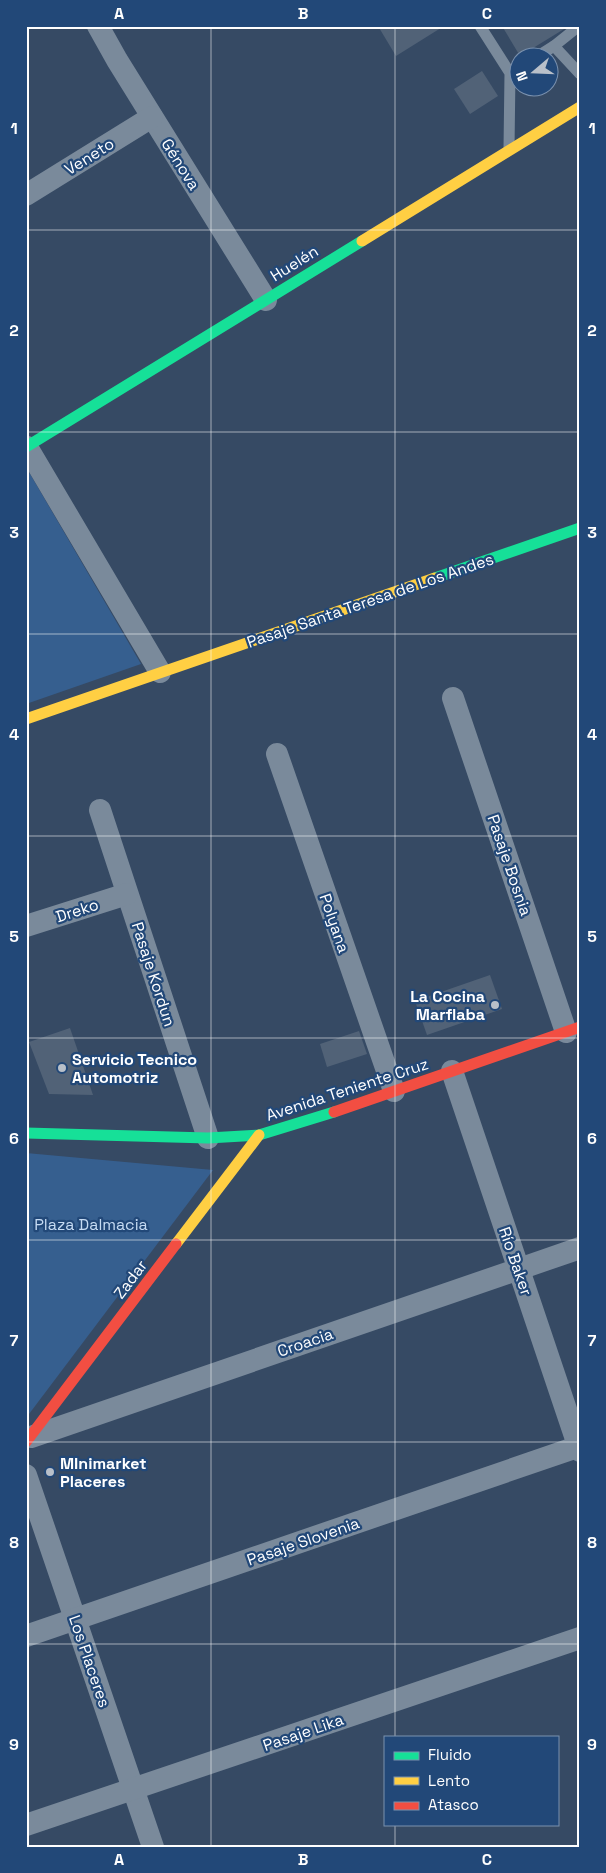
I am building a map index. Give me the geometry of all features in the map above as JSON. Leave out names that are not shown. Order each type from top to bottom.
[{"type":"main road","name":"Huelén","points":[[27,447],[580,107]]},
{"type":"main road","name":"Pasaje Santa Teresa de Los Andes","points":[[26,719],[580,528]]},
{"type":"main road","name":"Avenida Teniente Cruz","points":[[26,1133],[208,1138],[259,1135],[289,1127],[573,1029]]},
{"type":"main road","name":"Zadar","points":[[28,1440],[259,1135]]},
{"type":"street","name":"Génova","points":[[98,26],[152,117],[266,300]]},
{"type":"street","name":"Veneto","points":[[26,195],[152,117]]},
{"type":"street","points":[[27,447],[160,672]]},
{"type":"street","name":"Pasaje Bosnia","points":[[453,698],[573,1029]]},
{"type":"street","name":"Polyana","points":[[277,754],[394,1091]]},
{"type":"street","name":"Pasaje Kordun","points":[[100,810],[208,1138]]},
{"type":"street","name":"Dreko","points":[[26,926],[127,894]]},
{"type":"street","name":"Río Baker","points":[[452,1071],[579,1448]]},
{"type":"street","name":"Croacia","points":[[28,1440],[580,1248]]},
{"type":"street","name":"Pasaje Slovenia","points":[[26,1636],[579,1448]]},
{"type":"street","name":"Los Placeres","points":[[26,1475],[153,1847]]},
{"type":"street","name":"Pasaje Lika","points":[[26,1825],[580,1638]]},
{"type":"lane","points":[[480,26],[508,62]]},
{"type":"lane","points":[[551,48],[578,26]]},
{"type":"lane","points":[[554,46],[580,74]]},
{"type":"lane","points":[[509,150],[512,98]]},
{"type":"green space","points":[[26,467],[141,664],[26,704]]},
{"type":"green space","name":"Plaza Dalmacia","points":[[26,1153],[213,1170],[26,1418]]},
{"type":"building","points":[[378,26],[444,26],[396,56]]},
{"type":"building","points":[[502,26],[569,26],[533,48],[515,48]]},
{"type":"building","points":[[482,71],[498,96],[470,114],[454,89]]},
{"type":"building","points":[[490,975],[502,1009],[427,1035],[415,1001]]},
{"type":"building","name":"Servicio Tecnico Automotriz","points":[[70,1028],[93,1095],[49,1094],[29,1042]]},
{"type":"building","points":[[359,1031],[367,1054],[327,1067],[320,1044]]},
{"type":"traffic: fast","points":[[26,447],[362,241]]},
{"type":"traffic: fast","points":[[435,578],[580,528]]},
{"type":"traffic: fast","points":[[26,1133],[208,1138],[259,1135],[334,1112]]},
{"type":"traffic: slow","points":[[362,241],[580,107]]},
{"type":"traffic: slow","points":[[26,719],[435,578]]},
{"type":"traffic: slow","points":[[176,1244],[259,1135]]},
{"type":"traffic: jam","points":[[334,1112],[580,1027]]},
{"type":"traffic: jam","points":[[26,1442],[176,1244]]},
{"type":"place","name":"La Cocina Marflaba","points":[[495,1005]]},
{"type":"place","name":"Servicio Tecnico Automotriz","points":[[62,1068]]},
{"type":"place","name":"MInimarket Placeres","points":[[50,1472]]}]
